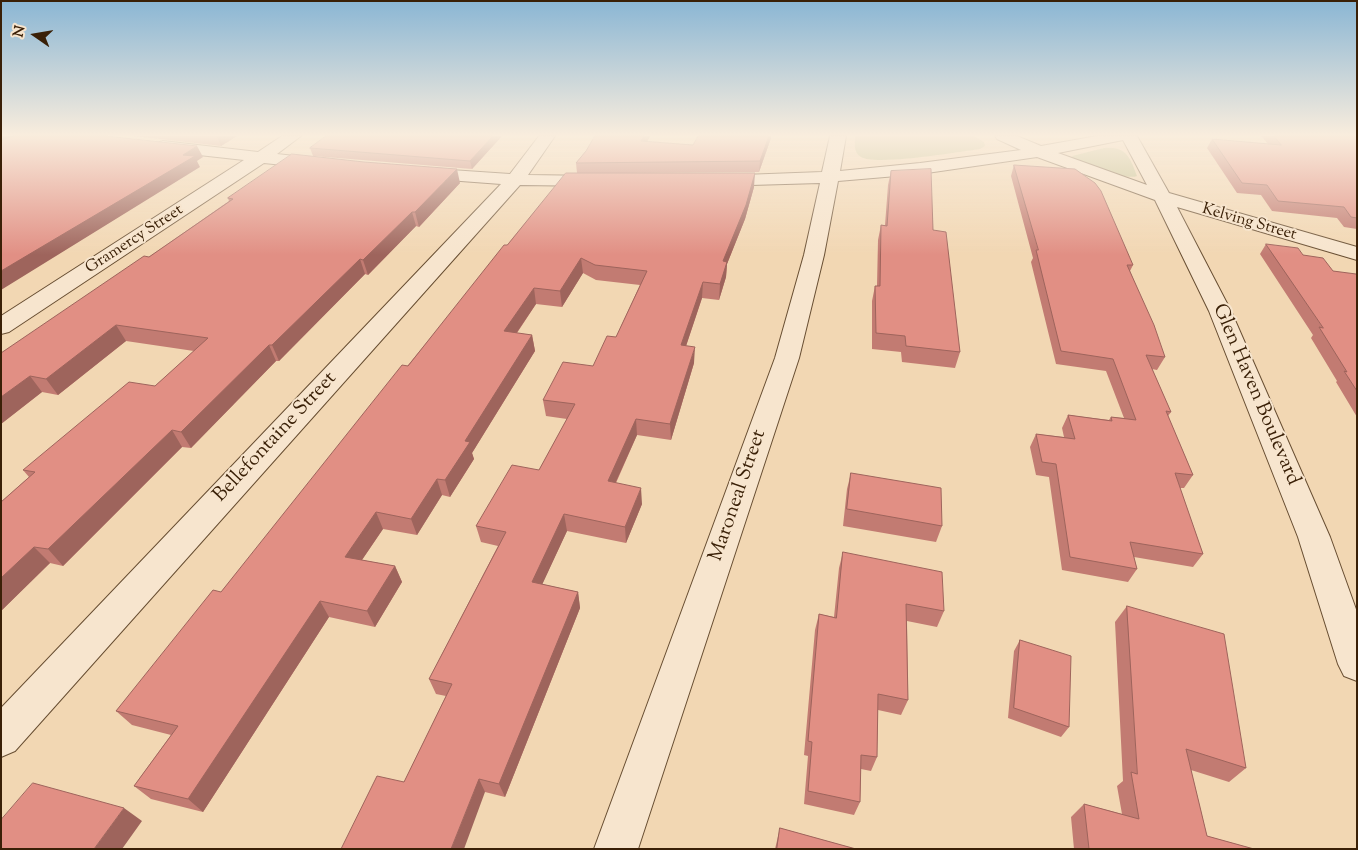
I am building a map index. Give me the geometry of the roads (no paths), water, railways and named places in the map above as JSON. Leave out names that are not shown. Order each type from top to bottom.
[{"type":"street","name":"Gramercy Street","points":[[1,327],[232,176]]},
{"type":"street","points":[[456,176],[515,180],[613,181]]},
{"type":"street","name":"Bellefontaine Street","points":[[1,737],[518,176]]},
{"type":"street","name":"Maroneal Street","points":[[616,849],[787,358],[814,255],[831,176]]},
{"type":"street","points":[[701,181],[835,176]]},
{"type":"street","name":"Kelving Street","points":[[1103,176],[1163,198],[1357,254]]},
{"type":"street","name":"Glen Haven Boulevard","points":[[1151,176],[1220,311],[1281,455],[1314,537],[1357,664]]}]
